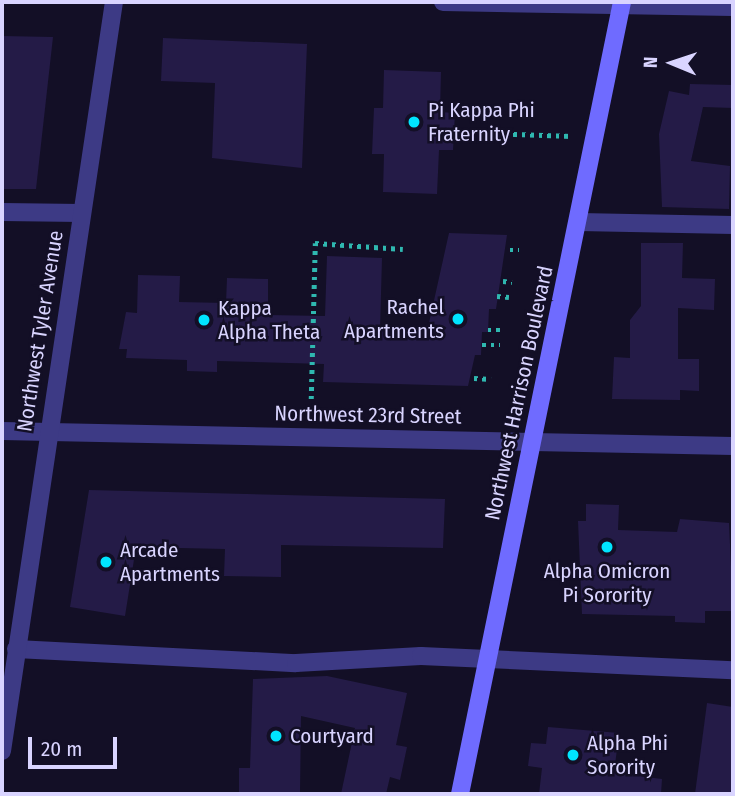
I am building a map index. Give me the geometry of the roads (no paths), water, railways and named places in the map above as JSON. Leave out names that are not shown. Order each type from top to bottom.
[{"type":"main road","name":"Northwest Harrison Boulevard","points":[[460,794],[622,4]]},
{"type":"street","name":"Northwest Tyler Avenue","points":[[2,751],[47,432],[114,2]]},
{"type":"street","points":[[443,2],[733,7]]},
{"type":"street","points":[[2,212],[81,213]]},
{"type":"street","points":[[579,222],[733,225]]},
{"type":"street","name":"Northwest 23rd Street","points":[[2,431],[733,446]]},
{"type":"street","points":[[16,649],[296,663],[421,656],[733,670]]},
{"type":"place","name":"Pi Kappa Phi Fraternity","points":[[414,122]]},
{"type":"place","name":"Rachel Apartments","points":[[458,319]]},
{"type":"place","name":"Kappa Alpha Theta","points":[[204,320]]},
{"type":"place","name":"Alpha Omicron Pi Sorority","points":[[607,547]]},
{"type":"place","name":"Arcade Apartments","points":[[106,562]]},
{"type":"place","name":"Courtyard","points":[[276,736]]},
{"type":"place","name":"Alpha Phi Sorority","points":[[573,755]]}]
